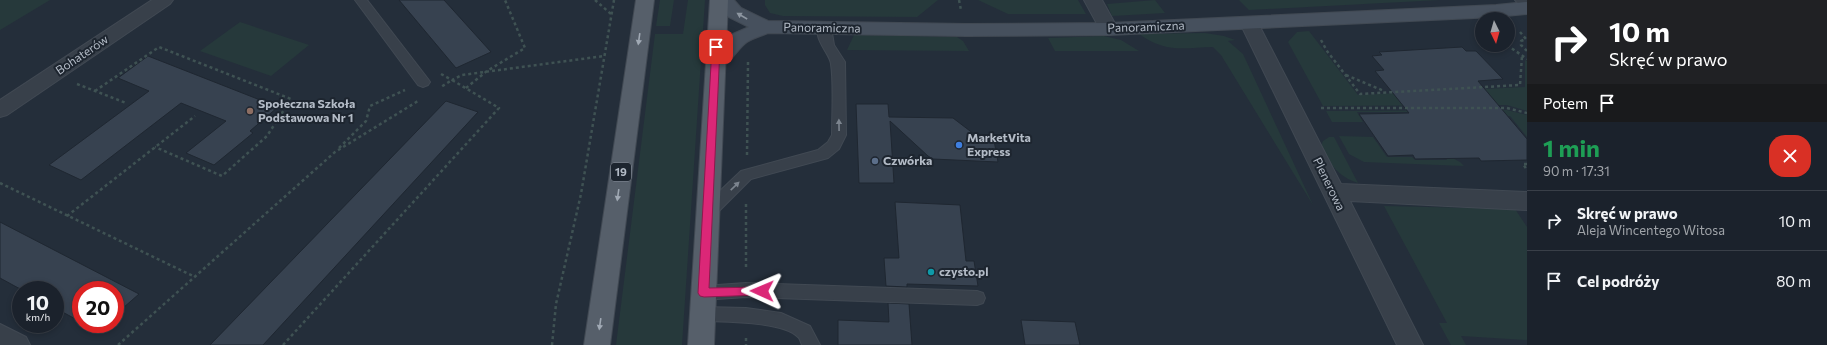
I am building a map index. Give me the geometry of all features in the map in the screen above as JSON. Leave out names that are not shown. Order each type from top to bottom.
[{"type":"main road","name":"19","points":[[597,345],[645,0]]},
{"type":"main road","points":[[701,345],[719,0]]},
{"type":"street","name":"Bohaterów","points":[[0,110],[164,0]]},
{"type":"street","name":"Panoramiczna","points":[[724,0],[734,12],[765,27]]},
{"type":"street","points":[[1093,0],[1109,29]]},
{"type":"street","name":"Panoramiczna","points":[[716,62],[740,38],[765,27],[966,30],[1109,29],[1496,11],[1527,8]]},
{"type":"street","name":"Plenerowa","points":[[1249,23],[1410,345]]},
{"type":"street","points":[[1333,192],[1527,201]]},
{"type":"street","points":[[0,335],[17,345]]},
{"type":"lane","points":[[361,0],[423,82]]},
{"type":"lane","points":[[707,213],[746,175],[823,154],[834,145],[839,135],[838,62],[827,45],[825,28]]},
{"type":"lane","points":[[703,303],[746,290],[977,298]]},
{"type":"lane","points":[[703,303],[746,315],[781,320],[804,331],[811,345]]},
{"type":"path","points":[[466,88],[487,71],[525,48],[505,0]]},
{"type":"path","points":[[595,0],[611,14]]},
{"type":"path","points":[[552,345],[556,304],[581,194],[614,0]]},
{"type":"path","points":[[1520,32],[1526,39],[1521,41],[1521,45],[1527,51]]},
{"type":"path","points":[[1320,37],[1327,51],[1360,94],[1520,84],[1522,56]]},
{"type":"path","points":[[95,91],[159,46],[291,99],[267,136],[222,176],[155,147]]},
{"type":"path","points":[[1515,51],[1527,59]]},
{"type":"path","points":[[439,88],[462,74],[604,56]]},
{"type":"path","points":[[118,345],[335,152],[366,121],[370,106],[441,74],[499,108],[283,345]]},
{"type":"path","points":[[1346,75],[1386,92]]},
{"type":"path","points":[[74,83],[126,103]]},
{"type":"path","points":[[335,152],[420,100]]},
{"type":"path","points":[[1321,108],[1507,108],[1527,113]]},
{"type":"path","points":[[67,216],[195,116]]},
{"type":"path","points":[[1527,164],[1523,164],[1527,170]]},
{"type":"path","points":[[0,183],[195,277]]},
{"type":"shaded area","points":[[0,0],[50,0],[0,30]]},
{"type":"shaded area","points":[[660,0],[674,0],[670,26],[656,26]]},
{"type":"shaded area","points":[[688,0],[705,0],[682,345],[616,345],[655,34],[683,34]]},
{"type":"shaded area","points":[[765,0],[938,0],[917,17],[783,16],[770,13],[765,5]]},
{"type":"shaded area","points":[[978,0],[1078,0],[1086,14],[1008,14]]},
{"type":"shaded area","points":[[1155,0],[1165,13],[1112,16],[1107,4]]},
{"type":"shaded area","points":[[1239,0],[1440,0],[1249,10]]},
{"type":"shaded area","points":[[240,22],[309,45],[271,76],[200,51]]},
{"type":"shaded area","points":[[1309,31],[1358,95],[1525,87],[1525,60],[1527,61],[1527,111],[1507,105],[1323,106],[1288,42],[1297,32]]},
{"type":"shaded area","points":[[1205,33],[1224,36],[1235,40],[1228,41],[1243,54],[1313,205],[1221,55],[1213,47],[1166,47],[1139,34]]},
{"type":"shaded area","points":[[854,35],[957,37],[963,41],[969,51],[847,50]]},
{"type":"shaded area","points":[[1104,36],[1121,40],[1139,51],[1055,51],[1048,38]]},
{"type":"shaded area","points":[[1507,110],[1527,115],[1527,137],[1510,116],[1450,117],[1415,122],[1408,112],[1357,112],[1363,122],[1332,122],[1326,111]]},
{"type":"shaded area","points":[[1339,136],[1373,137],[1387,157],[1412,157],[1415,160],[1447,160],[1441,152],[1460,162],[1464,166],[1364,162],[1349,154]]},
{"type":"shaded area","points":[[1329,137],[1334,137],[1358,183],[1343,176],[1329,161],[1322,145],[1323,141]]},
{"type":"shaded area","points":[[1384,206],[1515,209],[1527,227],[1527,340],[1461,336],[1466,345],[1451,345],[1439,323],[1447,323]]},
{"type":"building","points":[[399,0],[444,0],[491,52],[456,68]]},
{"type":"building","points":[[1462,47],[1466,51],[1477,52],[1503,79],[1478,81],[1527,139],[1527,160],[1481,161],[1479,158],[1415,159],[1413,155],[1388,156],[1359,114],[1409,113],[1375,71],[1384,70],[1372,56],[1382,55],[1379,52]]},
{"type":"building","points":[[148,56],[278,107],[250,131],[253,133],[214,165],[186,153],[226,121],[181,103],[81,180],[49,165],[149,91],[118,78]]},
{"type":"building","points":[[446,101],[478,112],[263,345],[210,345]]},
{"type":"building","points":[[856,104],[888,104],[889,117],[953,118],[974,134],[993,135],[998,162],[933,159],[890,121],[894,183],[859,183]]},
{"type":"building","points":[[895,202],[960,205],[966,261],[974,261],[978,286],[907,284],[907,287],[886,286],[884,258],[899,258]]},
{"type":"building","points":[[0,222],[114,281],[72,281],[72,317],[64,313],[64,281],[12,281],[12,285],[0,278]]},
{"type":"building","points":[[124,286],[139,294],[124,307]]},
{"type":"building","points":[[888,303],[909,304],[912,345],[838,345],[838,320],[889,322]]},
{"type":"building","points":[[1021,320],[1075,322],[1080,345],[1025,345]]},
{"type":"place","name":"Społeczna Szkoła Podstawowa Nr 1","points":[[250,111]]},
{"type":"place","name":"MarketVita Express","points":[[959,145]]},
{"type":"place","name":"Czwórka","points":[[875,161]]},
{"type":"place","name":"czysto.pl","points":[[931,272]]},
{"type":"route","points":[[716,47],[704,293],[746,290],[762,291]]}]
